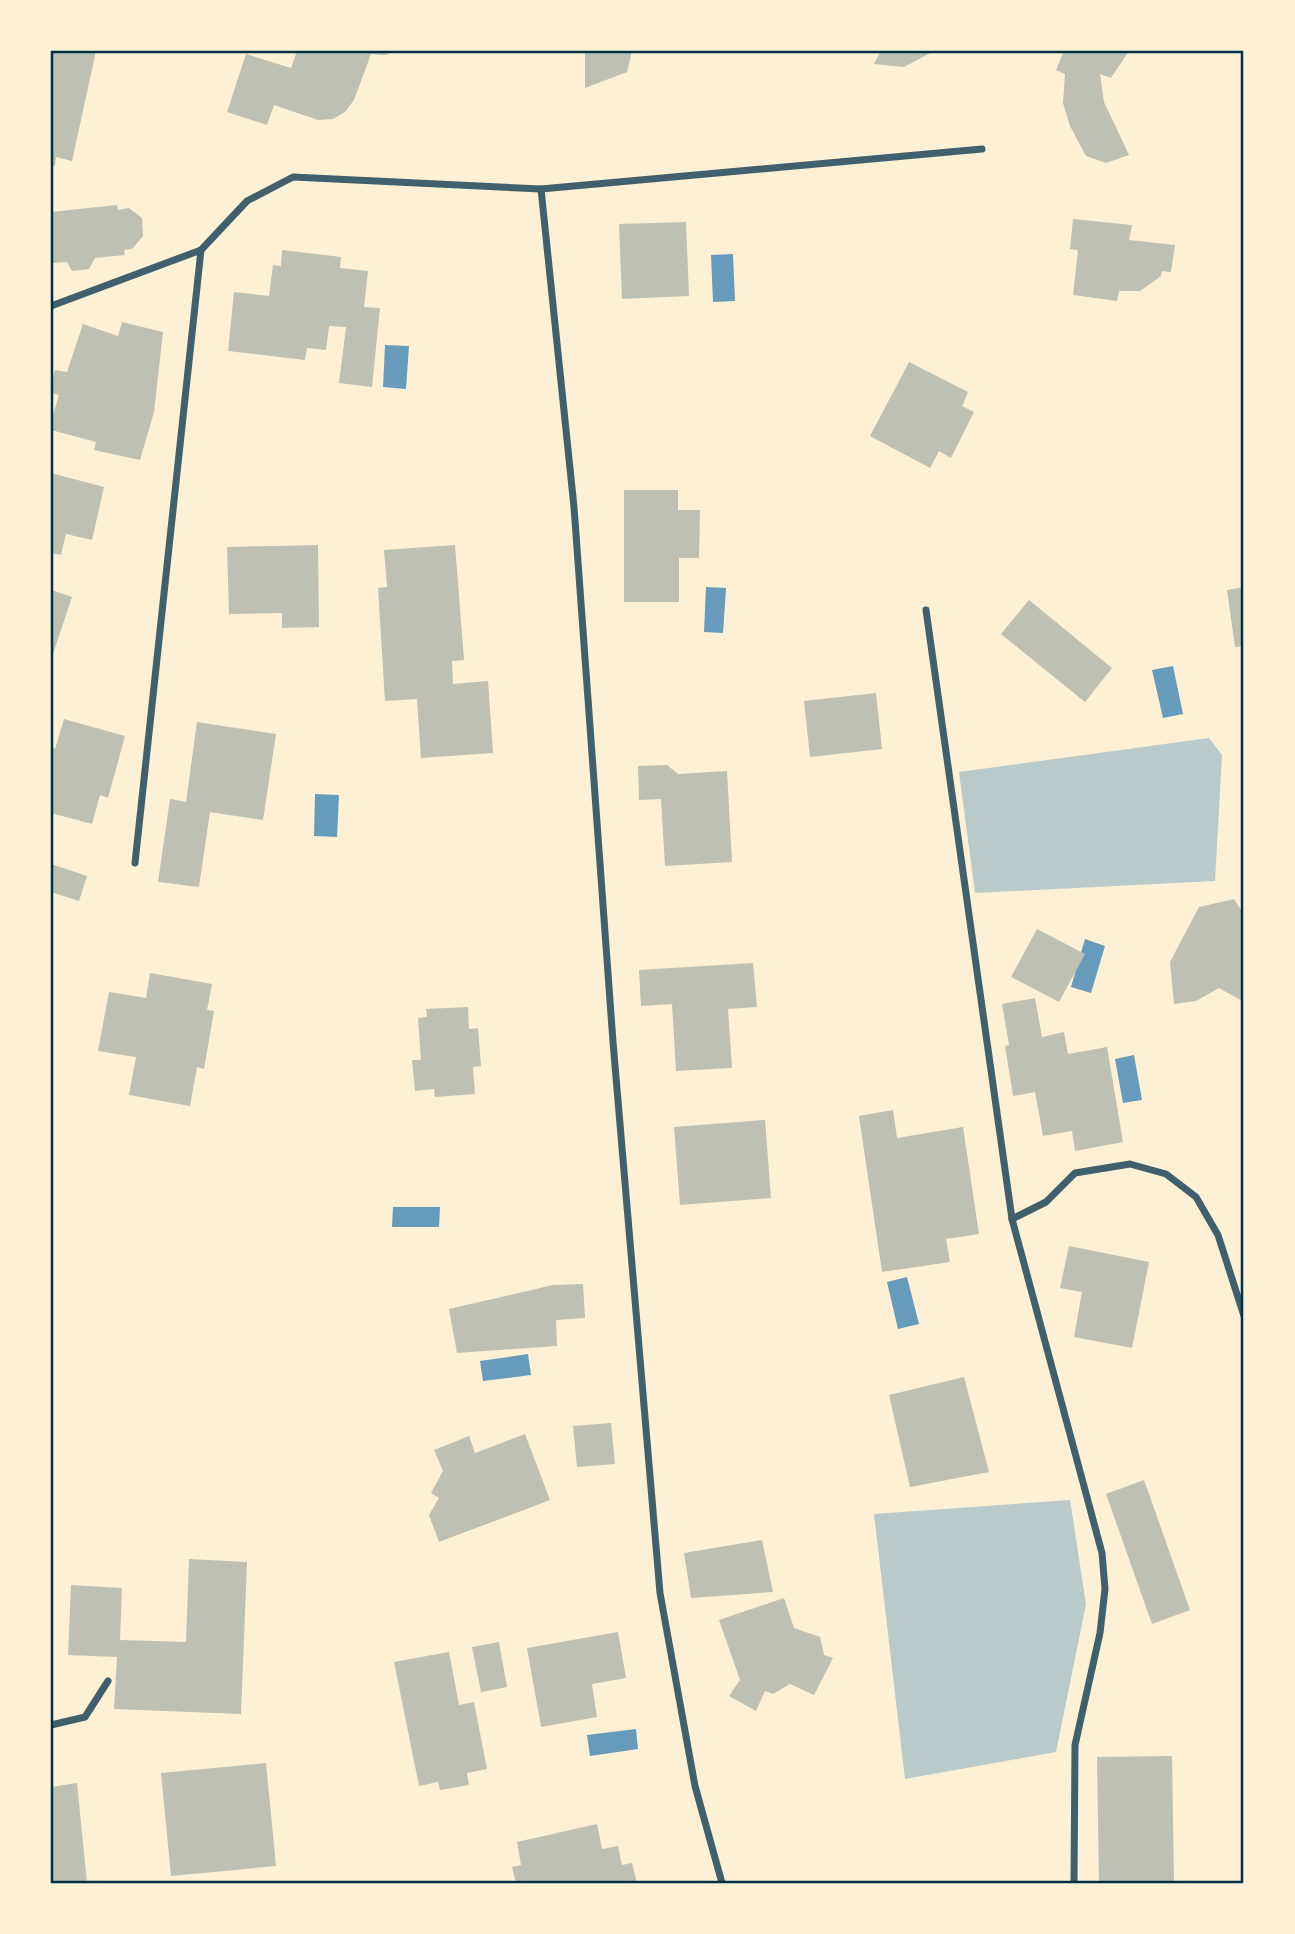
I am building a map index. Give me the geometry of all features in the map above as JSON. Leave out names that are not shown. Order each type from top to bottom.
[{"type":"street","points":[[51,306],[201,250],[247,201],[293,177],[541,189],[982,149]]},
{"type":"street","points":[[541,189],[574,508],[613,1042],[660,1593],[695,1786],[722,1883]]},
{"type":"street","points":[[135,863],[201,250]]},
{"type":"street","points":[[926,610],[1012,1219],[1102,1553],[1104,1589],[1100,1633],[1075,1745],[1074,1883]]},
{"type":"street","points":[[1012,1219],[1046,1202],[1075,1173],[1130,1164],[1166,1174],[1196,1197],[1218,1235],[1244,1316]]},
{"type":"street","points":[[51,1725],[85,1717],[108,1681]]},
{"type":"shaded area","points":[[1209,738],[1222,755],[1215,881],[975,893],[959,772]]},
{"type":"shaded area","points":[[1070,1500],[1086,1604],[1056,1752],[905,1779],[874,1514]]},
{"type":"water","points":[[733,254],[735,301],[713,302],[711,255]]},
{"type":"water","points":[[385,345],[409,346],[406,389],[383,387]]},
{"type":"water","points":[[706,587],[726,588],[723,633],[704,632]]},
{"type":"water","points":[[1173,666],[1183,714],[1163,718],[1152,670]]},
{"type":"water","points":[[315,794],[339,795],[337,837],[314,836]]},
{"type":"water","points":[[1085,939],[1105,946],[1091,993],[1071,987]]},
{"type":"water","points":[[1134,1055],[1142,1100],[1123,1103],[1115,1059]]},
{"type":"water","points":[[393,1207],[440,1207],[439,1227],[392,1227]]},
{"type":"water","points":[[907,1277],[919,1324],[898,1329],[887,1282]]},
{"type":"water","points":[[528,1354],[531,1375],[483,1381],[480,1361]]},
{"type":"water","points":[[636,1729],[638,1749],[590,1756],[587,1735]]},
{"type":"building","points":[[51,51],[96,51],[72,161],[56,157],[55,166],[51,165]]},
{"type":"building","points":[[297,51],[396,51],[385,55],[371,54],[354,100],[345,112],[333,119],[318,120],[274,105],[267,125],[227,112],[246,54],[291,68]]},
{"type":"building","points":[[585,51],[632,51],[627,72],[585,88]]},
{"type":"building","points":[[881,51],[934,51],[904,67],[874,64]]},
{"type":"building","points":[[1064,51],[1129,51],[1111,78],[1100,74],[1104,102],[1129,155],[1106,163],[1086,156],[1070,126],[1063,103],[1065,74],[1056,70]]},
{"type":"building","points":[[117,205],[118,210],[129,208],[142,218],[143,236],[132,249],[124,250],[125,255],[95,258],[89,269],[72,271],[67,262],[51,263],[51,212]]},
{"type":"building","points":[[1073,219],[1132,225],[1129,240],[1175,245],[1171,272],[1162,271],[1161,276],[1140,291],[1119,291],[1117,301],[1073,295],[1078,250],[1070,249]]},
{"type":"building","points":[[686,222],[689,296],[622,299],[619,224]]},
{"type":"building","points":[[282,250],[341,257],[340,268],[368,271],[364,307],[380,308],[372,387],[339,383],[346,327],[329,326],[326,350],[307,348],[305,360],[228,351],[234,292],[269,296],[273,265],[281,266]]},
{"type":"building","points":[[122,322],[163,332],[154,412],[140,460],[94,450],[96,442],[51,430],[59,395],[51,393],[55,370],[67,372],[83,324],[118,336]]},
{"type":"building","points":[[909,362],[968,392],[962,406],[974,412],[951,458],[939,451],[930,468],[870,436]]},
{"type":"building","points":[[51,473],[104,487],[92,540],[66,534],[61,555],[51,553]]},
{"type":"building","points":[[624,490],[678,490],[678,510],[700,510],[699,558],[679,558],[679,602],[624,602]]},
{"type":"building","points":[[318,545],[319,627],[282,628],[282,613],[229,614],[227,547]]},
{"type":"building","points":[[455,545],[464,660],[452,661],[453,684],[488,681],[493,753],[421,758],[417,699],[385,701],[378,588],[387,587],[384,550]]},
{"type":"building","points":[[1244,587],[1244,646],[1235,647],[1227,590]]},
{"type":"building","points":[[51,590],[72,597],[51,660]]},
{"type":"building","points":[[1029,600],[1112,668],[1085,702],[1001,634]]},
{"type":"building","points":[[876,693],[882,749],[810,757],[804,701]]},
{"type":"building","points":[[64,719],[125,736],[108,798],[100,795],[92,824],[51,813],[51,747],[55,749]]},
{"type":"building","points":[[197,722],[276,734],[263,820],[210,812],[199,887],[158,882],[170,799],[186,802]]},
{"type":"building","points":[[667,765],[678,774],[727,771],[732,862],[665,866],[661,799],[639,800],[638,766]]},
{"type":"building","points":[[51,864],[87,876],[79,901],[51,892]]},
{"type":"building","points":[[1234,899],[1244,915],[1244,1002],[1219,988],[1196,1001],[1174,1004],[1170,962],[1199,907]]},
{"type":"building","points":[[1037,929],[1085,954],[1059,1002],[1011,977]]},
{"type":"building","points":[[753,963],[757,1007],[728,1009],[732,1068],[676,1071],[672,1004],[641,1006],[639,970]]},
{"type":"building","points":[[150,973],[212,984],[207,1010],[214,1011],[204,1069],[197,1067],[190,1106],[129,1095],[136,1057],[98,1051],[109,992],[146,998]]},
{"type":"building","points":[[1035,998],[1042,1037],[1064,1032],[1068,1054],[1107,1047],[1123,1142],[1075,1151],[1072,1131],[1043,1136],[1035,1092],[1013,1096],[1002,1004]]},
{"type":"building","points":[[468,1007],[469,1029],[478,1028],[481,1066],[473,1067],[475,1094],[435,1097],[434,1089],[415,1091],[412,1060],[421,1060],[418,1018],[427,1017],[426,1009]]},
{"type":"building","points":[[893,1110],[897,1138],[963,1127],[979,1234],[946,1239],[950,1262],[882,1272],[859,1116]]},
{"type":"building","points":[[765,1120],[771,1198],[680,1205],[674,1127]]},
{"type":"building","points":[[1069,1246],[1149,1262],[1132,1348],[1074,1337],[1082,1292],[1060,1288]]},
{"type":"building","points":[[583,1284],[585,1318],[556,1320],[557,1346],[457,1353],[449,1309],[553,1285]]},
{"type":"building","points":[[964,1377],[989,1472],[910,1487],[889,1395]]},
{"type":"building","points":[[611,1423],[615,1464],[577,1467],[573,1426]]},
{"type":"building","points":[[525,1434],[550,1500],[439,1542],[429,1515],[439,1498],[431,1493],[443,1471],[434,1450],[469,1436],[475,1453]]},
{"type":"building","points":[[1144,1480],[1190,1610],[1152,1624],[1106,1494]]},
{"type":"building","points":[[762,1540],[773,1592],[691,1598],[684,1553]]},
{"type":"building","points":[[189,1559],[247,1562],[241,1714],[114,1709],[117,1657],[68,1655],[71,1585],[122,1588],[120,1640],[186,1642]]},
{"type":"building","points":[[784,1598],[794,1628],[820,1637],[824,1655],[833,1658],[814,1695],[790,1684],[773,1694],[765,1691],[756,1711],[729,1696],[740,1680],[719,1620]]},
{"type":"building","points":[[618,1632],[626,1678],[592,1684],[597,1717],[541,1727],[527,1648]]},
{"type":"building","points":[[499,1642],[507,1687],[481,1692],[472,1647]]},
{"type":"building","points":[[449,1652],[459,1705],[474,1702],[487,1769],[467,1773],[469,1785],[440,1790],[438,1782],[419,1786],[394,1662]]},
{"type":"building","points":[[1172,1756],[1174,1883],[1099,1883],[1097,1757]]},
{"type":"building","points":[[266,1763],[276,1866],[171,1876],[161,1773]]},
{"type":"building","points":[[77,1783],[87,1883],[51,1883],[51,1787]]},
{"type":"building","points":[[597,1824],[602,1849],[618,1846],[622,1865],[632,1863],[637,1883],[516,1883],[512,1867],[521,1865],[517,1842]]}]
